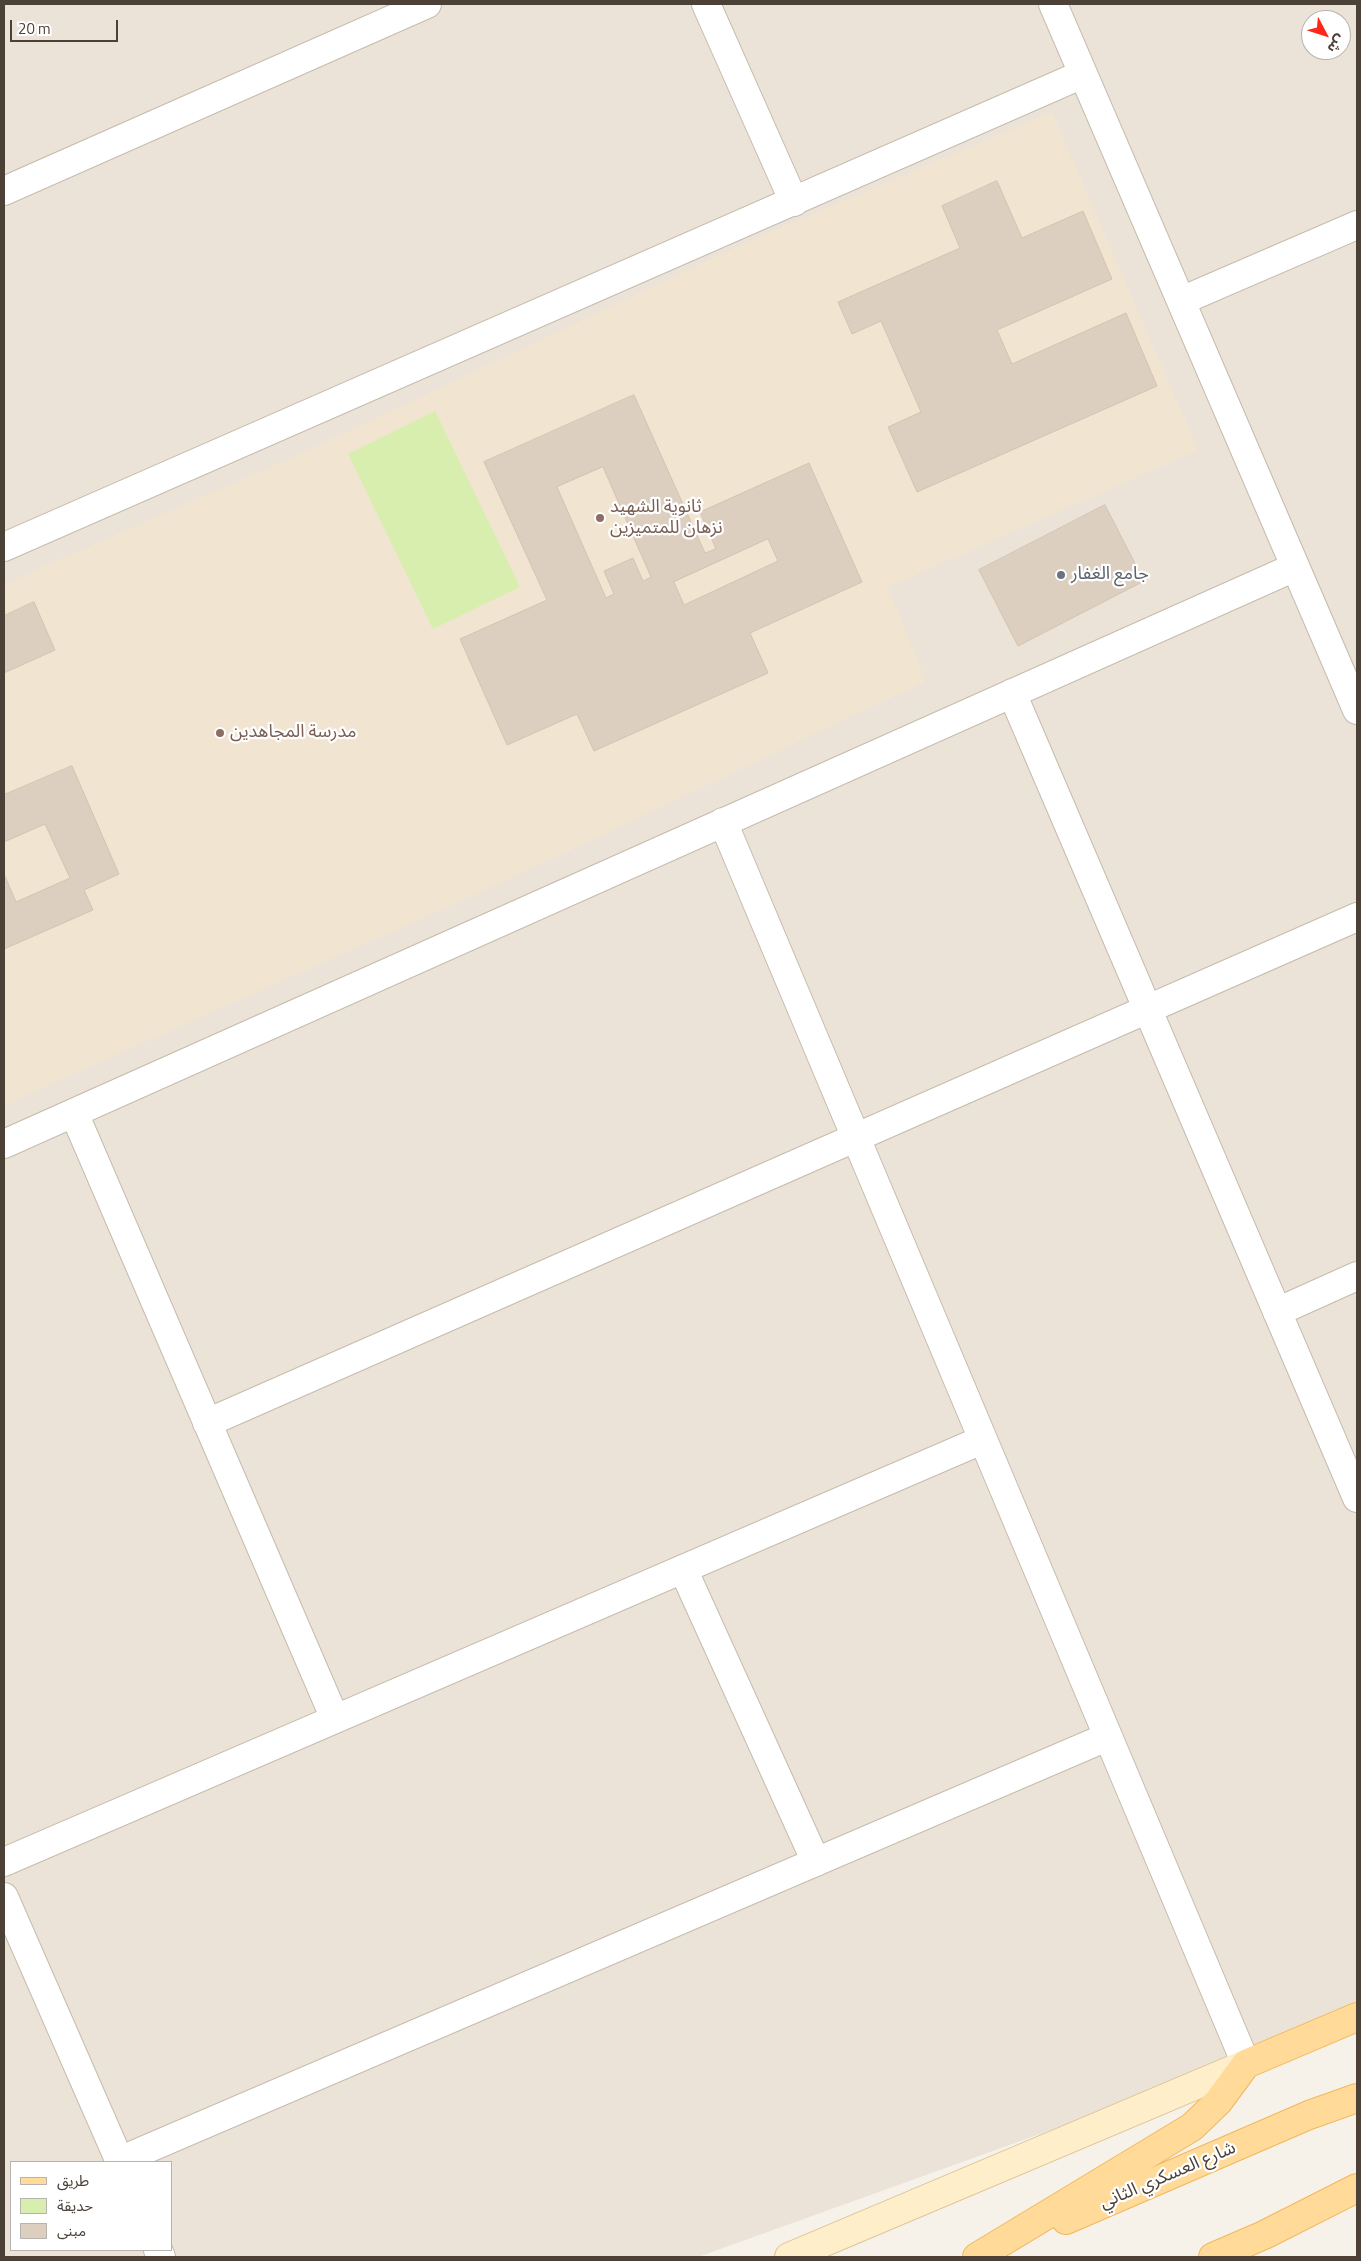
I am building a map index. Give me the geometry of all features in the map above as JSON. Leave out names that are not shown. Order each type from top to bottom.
[{"type":"main road","points":[[978,2257],[1192,2127],[1218,2102],[1246,2064],[1357,2016]]},
{"type":"main road","name":"شارع العسكري الثاني","points":[[978,2257],[1309,2115],[1357,2098]]},
{"type":"main road","points":[[1213,2257],[1264,2235],[1357,2188]]},
{"type":"street","points":[[4,191],[427,4]]},
{"type":"street","points":[[706,4],[794,202]]},
{"type":"street","points":[[1053,4],[1357,710]]},
{"type":"street","points":[[4,547],[1083,74]]},
{"type":"street","points":[[1181,300],[1357,225]]},
{"type":"street","points":[[4,1144],[1295,566]]},
{"type":"street","points":[[1012,693],[1146,1010],[1357,1498]]},
{"type":"street","points":[[723,822],[1246,2064],[789,2257]]},
{"type":"street","points":[[207,1423],[1357,917]]},
{"type":"street","points":[[74,1113],[335,1719]]},
{"type":"street","points":[[1277,1312],[1357,1276]]},
{"type":"street","points":[[4,1862],[982,1440]]},
{"type":"street","points":[[683,1569],[816,1862]]},
{"type":"street","points":[[122,2161],[1107,1737]]},
{"type":"street","points":[[4,1897],[120,2161]]},
{"type":"shaded area","points":[[4,4],[1357,4],[1357,2020],[698,2257],[4,2257]]},
{"type":"shaded area","points":[[1052,112],[1198,450],[888,587],[926,681],[503,882],[4,1105],[4,584],[311,449],[745,243]]},
{"type":"green space","points":[[435,411],[520,587],[433,629],[348,454]]},
{"type":"building","points":[[997,181],[1022,238],[1083,211],[1112,279],[997,330],[1012,364],[1126,313],[1157,386],[917,492],[888,427],[921,412],[881,321],[852,334],[838,302],[960,248],[942,206]]},
{"type":"building","points":[[634,395],[705,553],[716,549],[700,512],[809,463],[862,582],[750,633],[768,673],[594,751],[577,714],[507,745],[460,639],[547,600],[484,462]],"holes":[[[603,467],[651,577],[643,581],[633,558],[604,571],[614,594],[606,598],[557,487]],[[768,539],[778,561],[684,605],[674,582]]]},
{"type":"building","name":"جامع الغفار","points":[[1105,505],[1144,581],[1018,646],[979,570]]},
{"type":"building","points":[[34,602],[55,650],[4,673],[4,616]]},
{"type":"building","points":[[72,766],[119,874],[84,890],[93,910],[4,949],[4,874],[16,902],[70,878],[45,824],[4,842],[4,795]]},
{"type":"place","name":"ثانوية الشهيد نزهان للمتميزين","points":[[600,518]]},
{"type":"place","name":"جامع الغفار","points":[[1061,575]]},
{"type":"place","name":"مدرسة المجاهدين","points":[[220,733]]}]
